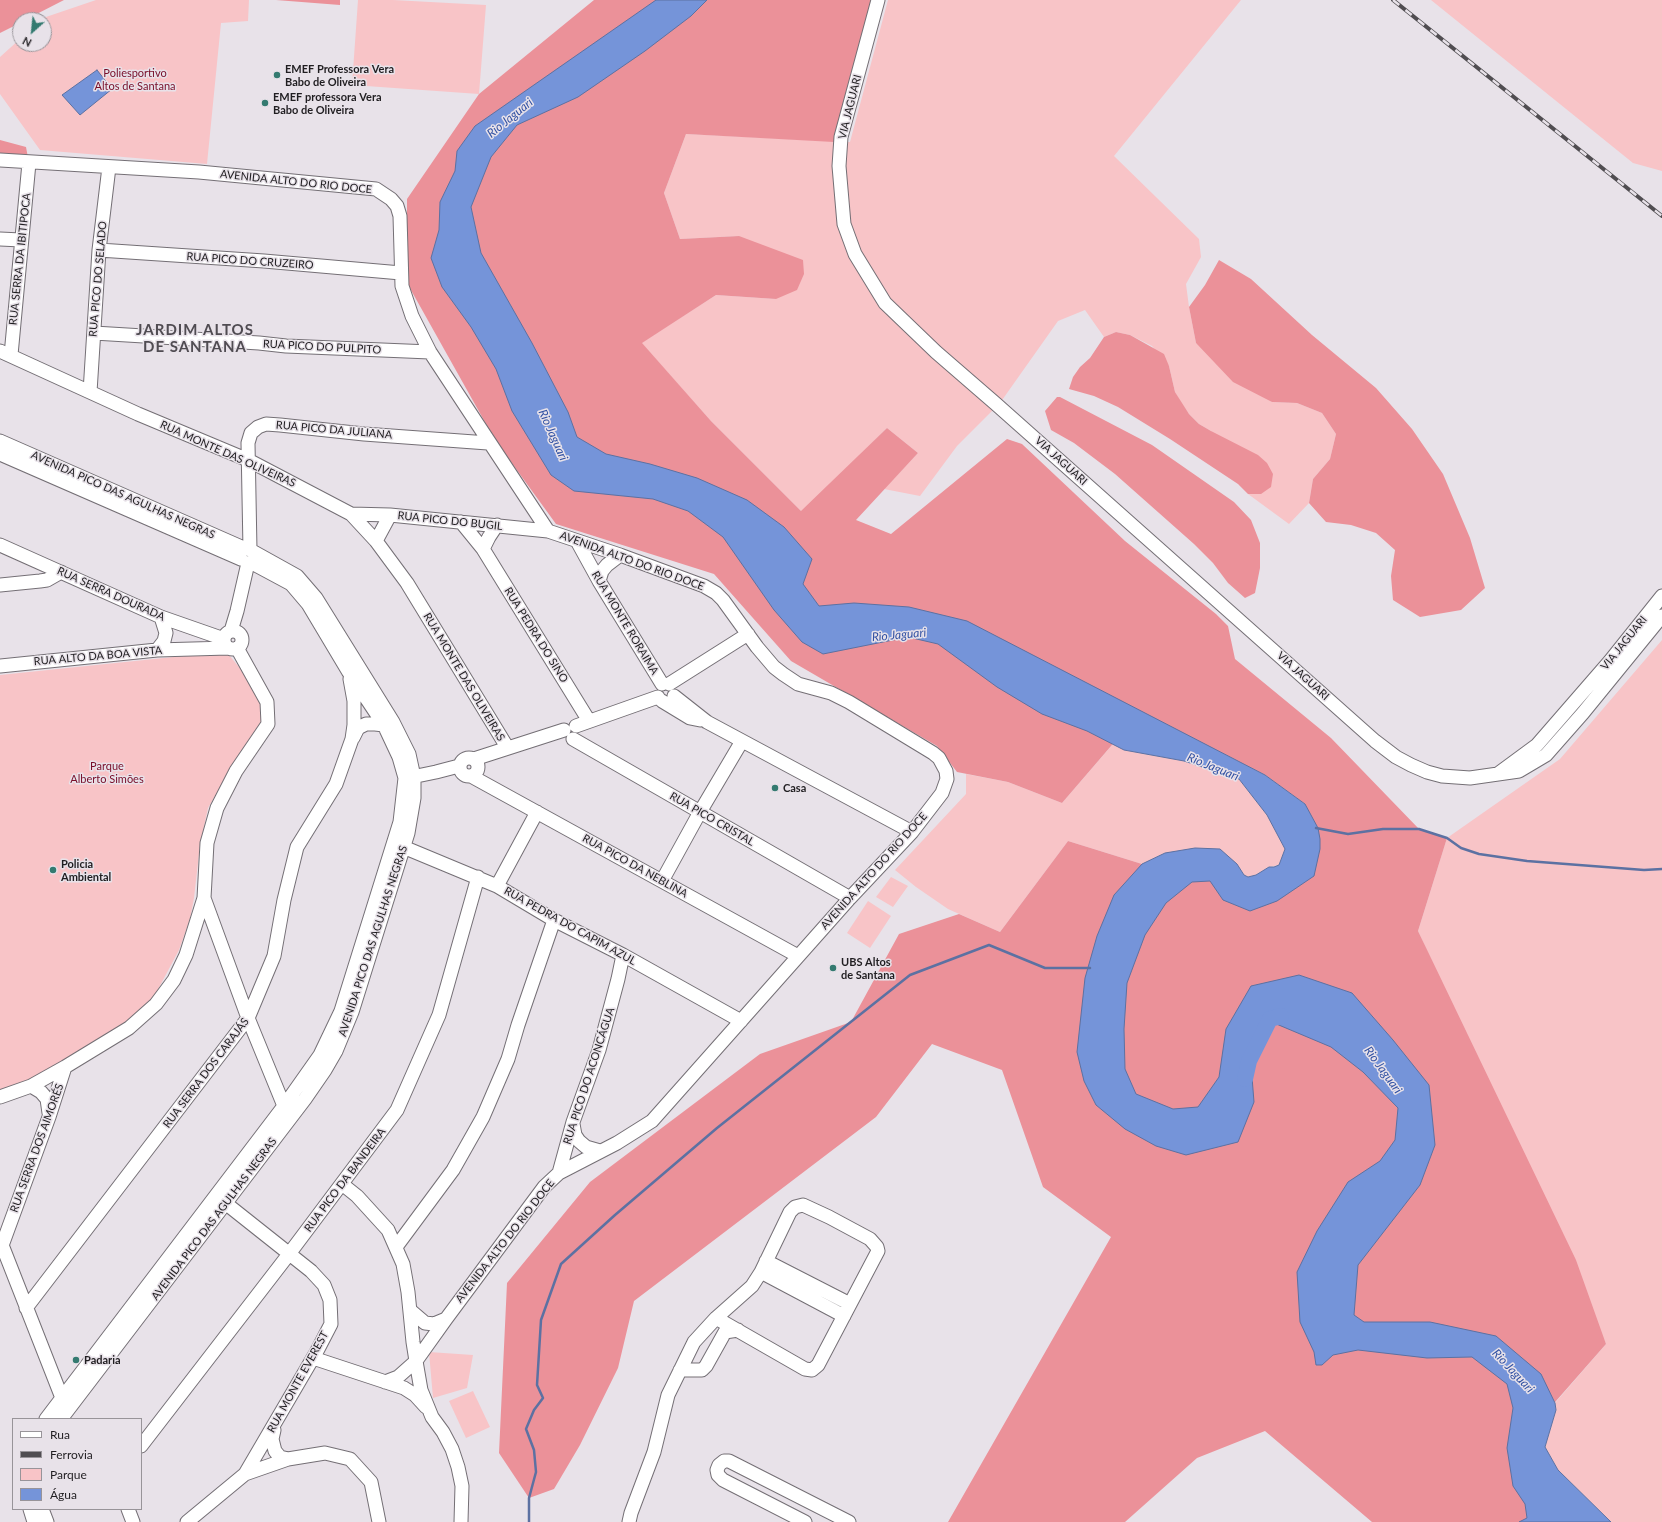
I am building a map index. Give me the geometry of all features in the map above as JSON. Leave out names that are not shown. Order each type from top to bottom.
[{"type":"street","name":"VIA JAGUARI","points":[[878,0],[841,137],[839,166],[844,224],[855,254],[885,303],[936,352],[1375,741],[1396,757],[1411,765],[1427,772],[1442,776],[1470,778],[1519,771],[1546,755],[1583,713],[1662,616]]},
{"type":"street","name":"AVENIDA ALTO DO RIO DOCE","points":[[0,160],[199,172],[376,189],[391,198],[397,206],[400,216],[402,286],[406,299],[430,352],[488,443],[548,531],[620,555],[704,586],[716,593],[724,600],[774,667],[783,674],[798,684],[831,693],[849,702],[940,758],[946,771],[946,787],[912,832],[850,898],[652,1120],[617,1143],[559,1173],[544,1187],[416,1361],[398,1377],[385,1382]]},
{"type":"street","name":"RUA SERRA DA IBITIPOCA","points":[[5,353],[30,163]]},
{"type":"street","name":"RUA PICO DO SELADO","points":[[90,392],[100,250],[110,167]]},
{"type":"street","points":[[0,238],[21,240]]},
{"type":"street","name":"RUA PICO DO CRUZEIRO","points":[[100,250],[264,261],[401,273]]},
{"type":"street","name":"RUA PICO DO PULPITO","points":[[94,333],[286,346],[430,352]]},
{"type":"street","name":"RUA MONTE DAS OLIVEIRAS","points":[[5,353],[138,414],[248,460],[352,514],[376,541],[407,583],[507,747]]},
{"type":"street","name":"RUA PICO DA JULIANA","points":[[231,641],[248,556],[248,443],[251,433],[258,427],[266,424],[364,434],[488,443]]},
{"type":"street","name":"AVENIDA PICO DAS AGULHAS NEGRAS","points":[[0,441],[248,556],[291,584],[308,604],[348,671],[384,725],[410,778]]},
{"type":"street","name":"AVENIDA PICO DAS AGULHAS NEGRAS","points":[[0,454],[297,576],[316,598],[393,722],[409,754],[410,778],[414,798],[412,813],[399,845],[336,1023],[320,1056],[284,1106],[221,1200],[62,1418]]},
{"type":"street","name":"RUA PICO DO BUGIL","points":[[352,514],[390,515],[548,531]]},
{"type":"street","points":[[376,541],[390,515]]},
{"type":"street","name":"RUA PEDRA DO SINO","points":[[461,522],[483,549],[590,720]]},
{"type":"street","points":[[483,549],[488,537],[497,526]]},
{"type":"street","name":"RUA MONTE RORAIMA","points":[[576,541],[599,582],[666,684]]},
{"type":"street","name":"RUA SERRA DOURADA","points":[[0,545],[161,617],[231,641]]},
{"type":"street","points":[[599,582],[602,571],[620,555]]},
{"type":"street","points":[[0,585],[47,580],[61,572]]},
{"type":"street","name":"VIA JAGUARI","points":[[1498,773],[1537,745],[1610,661],[1662,596]]},
{"type":"street","points":[[157,650],[164,641],[166,633],[161,617]]},
{"type":"street","points":[[707,722],[690,718],[660,699],[657,690],[748,634]]},
{"type":"street","points":[[0,1097],[31,1086],[65,1068],[129,1028],[156,1004],[174,980],[186,955],[204,898],[207,844],[217,808],[236,771],[268,724],[267,702],[231,641]]},
{"type":"street","name":"RUA ALTO DA BOA VISTA","points":[[0,666],[157,650],[196,649],[231,641]]},
{"type":"street","name":"RUA SERRA DOS CARAJÁS","points":[[26,1308],[248,1018],[274,956],[284,900],[297,847],[336,784],[352,739],[354,725],[354,701],[348,671]]},
{"type":"street","points":[[410,778],[436,772],[464,772],[478,770],[478,764],[474,759],[507,747],[571,732],[590,720],[660,699],[670,700],[674,696],[675,691],[673,687],[666,684]]},
{"type":"street","points":[[674,696],[707,722],[912,832]]},
{"type":"street","points":[[352,739],[358,728],[366,724],[384,725]]},
{"type":"street","name":"RUA PICO CRISTAL","points":[[571,732],[700,812],[850,898]]},
{"type":"street","points":[[662,881],[700,812],[742,741]]},
{"type":"street","name":"RUA PICO DA NEBLINA","points":[[464,772],[798,956]]},
{"type":"street","points":[[497,886],[537,812]]},
{"type":"street","name":"AVENIDA PICO DAS AGULHAS NEGRAS","points":[[47,1418],[221,1200],[305,1099],[336,1051],[352,1012],[399,845]]},
{"type":"street","name":"RUA PEDRA DO CAPIM AZUL","points":[[399,845],[497,886],[554,920],[623,955],[741,1021]]},
{"type":"street","name":"RUA PICO DA BANDEIRA","points":[[142,1445],[289,1254],[397,1110],[439,1015],[478,877]]},
{"type":"street","points":[[204,898],[248,1018],[284,1106]]},
{"type":"street","points":[[396,1247],[453,1170],[483,1117],[508,1059],[554,920]]},
{"type":"street","name":"RUA PICO DO ACONCÁGUA","points":[[559,1173],[573,1122],[599,1050],[623,955]]},
{"type":"street","name":"RUA SERRA DOS AIMORÉS","points":[[1,1248],[49,1117],[65,1068]]},
{"type":"street","points":[[31,1086],[41,1092],[47,1099],[49,1117]]},
{"type":"street","points":[[573,1122],[574,1135],[579,1141],[586,1147],[600,1151]]},
{"type":"street","points":[[342,1184],[357,1196],[388,1230],[404,1264],[411,1311],[412,1342],[421,1390],[432,1417]]},
{"type":"street","name":"RUA MONTE EVEREST","points":[[221,1200],[311,1271],[324,1285],[330,1300],[331,1324],[313,1358],[245,1474]]},
{"type":"street","points":[[629,1522],[630,1513],[654,1452],[668,1396],[694,1342],[716,1318],[752,1286],[790,1212],[795,1207],[803,1206],[829,1217],[870,1239],[877,1247],[878,1251],[844,1316],[818,1365],[812,1370],[805,1369],[716,1318]]},
{"type":"street","points":[[1,1248],[62,1398]]},
{"type":"street","points":[[763,1267],[850,1304]]},
{"type":"street","points":[[763,1267],[844,1316]]},
{"type":"street","points":[[411,1311],[425,1323],[434,1324],[446,1319]]},
{"type":"street","points":[[680,1370],[702,1370],[706,1366],[725,1332],[738,1330]]},
{"type":"street","points":[[313,1358],[404,1388],[415,1395],[443,1432],[452,1449],[462,1486],[461,1522]]},
{"type":"street","points":[[275,1424],[272,1439],[274,1451],[280,1457],[288,1459]]},
{"type":"street","points":[[187,1522],[245,1474],[288,1459],[326,1453],[350,1459],[371,1482],[379,1522]]},
{"type":"street","points":[[805,1522],[723,1480],[718,1475],[717,1470],[719,1465],[724,1461],[729,1461],[849,1522]]},
{"type":"street","points":[[30,1510],[34,1522]]},
{"type":"street","points":[[42,1510],[47,1522]]},
{"type":"street","points":[[128,1510],[133,1522]]},
{"type":"green space","name":"Poliesportivo Altos de Santana","points":[[96,0],[249,0],[248,21],[221,23],[207,164],[40,150],[0,94],[0,57],[12,46],[12,52],[52,52],[52,15]]},
{"type":"green space","points":[[358,0],[393,0],[486,5],[479,94],[352,85]]},
{"type":"green space","points":[[888,0],[1241,0],[1114,156],[1199,239],[1201,257],[1186,284],[1196,343],[1272,402],[1297,403],[1322,413],[1336,434],[1330,459],[1313,479],[1309,503],[1289,524],[1248,494],[1261,494],[1211,431],[1199,424],[1189,414],[1175,392],[1169,366],[1152,346],[1130,335],[1116,332],[1104,337],[1085,310],[1058,321],[1000,403],[957,446],[920,496],[884,489],[918,453],[887,428],[802,512],[711,421],[641,343],[716,295],[776,299],[739,236],[680,239],[664,193],[686,134],[850,142]]},
{"type":"green space","points":[[1431,0],[1662,0],[1662,171],[1633,163]]},
{"type":"green space","points":[[1662,640],[1662,1522],[1611,1522],[1558,1470],[1545,1447],[1556,1410],[1555,1403],[1606,1344],[1418,931],[1447,838],[1560,759]]},
{"type":"green space","name":"Parque Alberto Simões","points":[[223,653],[229,655],[244,673],[261,701],[264,715],[261,725],[223,782],[208,808],[200,845],[190,919],[179,950],[155,995],[143,1009],[119,1028],[37,1076],[0,1091],[0,675]]},
{"type":"green space","points":[[1113,744],[1125,750],[1184,761],[1239,779],[1267,815],[1285,849],[1279,865],[1269,867],[1256,875],[1248,877],[1244,875],[1237,864],[1165,853],[1142,864],[1068,841],[1000,932],[948,909],[916,887],[895,870],[966,794],[966,774],[1008,782],[1062,803]]},
{"type":"green space","points":[[891,877],[908,886],[893,907],[876,897]]},
{"type":"green space","points":[[868,901],[891,916],[870,948],[847,933]]},
{"type":"green space","points":[[429,1352],[473,1355],[467,1388],[433,1398]]},
{"type":"green space","points":[[473,1391],[490,1427],[466,1438],[449,1401]]},
{"type":"shaded area","points":[[0,0],[64,0],[41,12],[12,12],[12,27],[0,33]]},
{"type":"shaded area","points":[[276,0],[340,0],[340,5]]},
{"type":"shaded area","points":[[594,0],[871,0],[834,142],[686,134],[664,193],[680,239],[739,236],[803,260],[804,274],[797,290],[776,299],[716,295],[642,343],[711,421],[801,511],[887,428],[918,453],[856,520],[891,534],[1007,439],[1022,444],[1125,541],[1216,614],[1228,626],[1235,659],[1331,738],[1419,829],[1447,838],[1418,931],[1576,1260],[1606,1344],[1549,1409],[1535,1443],[1578,1522],[1372,1522],[1265,1431],[1197,1458],[1125,1522],[948,1522],[1111,1237],[1043,1187],[1002,1070],[932,1044],[876,1117],[634,1301],[618,1368],[580,1445],[554,1489],[529,1498],[499,1453],[507,1283],[590,1182],[760,1054],[851,1022],[899,934],[959,914],[1000,932],[1068,841],[1142,864],[1212,867],[1277,901],[1305,804],[1265,775],[1141,713],[1062,803],[1008,782],[957,772],[937,746],[791,661],[714,574],[556,524],[495,440],[407,283],[407,199],[479,94]]},
{"type":"shaded area","points":[[0,140],[26,147],[29,163],[0,153]]},
{"type":"shaded area","points":[[1219,260],[1251,279],[1312,335],[1376,388],[1412,429],[1443,474],[1470,538],[1485,588],[1461,610],[1420,617],[1393,600],[1391,576],[1395,550],[1376,533],[1351,525],[1326,522],[1309,503],[1313,479],[1330,459],[1336,434],[1322,413],[1297,403],[1272,402],[1233,382],[1196,343],[1189,307],[1205,285]]},
{"type":"shaded area","points":[[1116,332],[1130,335],[1164,354],[1169,366],[1175,392],[1189,414],[1199,424],[1258,455],[1267,463],[1273,474],[1271,487],[1261,494],[1248,494],[1238,484],[1118,407],[1094,396],[1069,389],[1073,377],[1080,367],[1090,358],[1104,337]]},
{"type":"shaded area","points":[[1057,397],[1060,397],[1152,445],[1234,502],[1251,520],[1260,543],[1260,568],[1255,593],[1245,598],[1228,583],[1213,563],[1194,544],[1115,474],[1074,443],[1051,430],[1045,411]]},
{"type":"water","points":[[656,0],[707,0],[691,16],[645,51],[578,97],[517,125],[491,157],[471,207],[481,253],[532,343],[568,412],[577,437],[606,454],[650,464],[697,478],[747,500],[784,527],[812,559],[803,584],[819,606],[854,603],[909,607],[967,621],[1265,775],[1305,804],[1318,828],[1320,839],[1320,849],[1314,876],[1277,901],[1250,911],[1223,900],[1210,881],[1192,882],[1166,903],[1145,935],[1127,983],[1124,1029],[1125,1069],[1136,1094],[1173,1109],[1198,1107],[1219,1077],[1226,1029],[1251,986],[1299,975],[1352,993],[1393,1040],[1429,1085],[1435,1145],[1420,1185],[1358,1265],[1354,1315],[1364,1322],[1430,1322],[1496,1336],[1541,1374],[1555,1403],[1556,1410],[1545,1447],[1558,1470],[1611,1522],[1519,1522],[1527,1518],[1525,1504],[1513,1486],[1507,1448],[1513,1408],[1507,1384],[1472,1357],[1427,1358],[1358,1350],[1333,1355],[1322,1365],[1316,1365],[1314,1352],[1300,1322],[1297,1272],[1317,1231],[1348,1182],[1380,1161],[1395,1140],[1398,1108],[1363,1072],[1331,1047],[1274,1023],[1255,1035],[1250,1052],[1254,1102],[1238,1142],[1186,1155],[1156,1146],[1125,1129],[1096,1105],[1084,1081],[1077,1052],[1085,978],[1097,936],[1114,895],[1142,864],[1165,853],[1195,848],[1220,849],[1237,864],[1244,875],[1248,877],[1256,875],[1269,867],[1279,865],[1285,849],[1267,815],[1239,779],[1184,761],[1124,750],[1087,731],[1042,714],[997,687],[938,644],[908,637],[823,654],[802,642],[774,610],[723,537],[688,511],[653,499],[574,491],[551,475],[512,411],[496,369],[471,327],[442,287],[431,258],[439,230],[440,202],[455,171],[457,151],[475,126]]},
{"type":"water","points":[[97,70],[112,89],[80,115],[62,95]]},
{"type":"waterway","points":[[1316,828],[1348,834],[1383,829],[1419,829],[1447,838],[1461,848],[1479,854],[1527,861],[1644,870],[1662,869]]},
{"type":"waterway","points":[[529,1522],[529,1498],[536,1472],[534,1450],[526,1429],[534,1410],[543,1398],[537,1385],[541,1320],[561,1264],[615,1215],[717,1128],[910,975],[989,945],[1045,968],[1090,968]]},
{"type":"waterway","name":"Rio Jaguari","points":[[1245,1079],[1249,1061],[1270,1019],[1281,1016]]},
{"type":"railway","points":[[1393,0],[1662,216]]},
{"type":"place","name":"EMEF Professora Vera Babo de Oliveira","points":[[277,75]]},
{"type":"place","name":"EMEF professora Vera Babo de Oliveira","points":[[265,103]]},
{"type":"place","name":"Casa","points":[[775,788]]},
{"type":"place","name":"Policia Ambiental","points":[[53,870]]},
{"type":"place","name":"UBS Altos de Santana","points":[[833,968]]},
{"type":"place","name":"Padaria","points":[[76,1360]]},
{"type":"district","name":"JARDIM ALTOS DE SANTANA","points":[[195,338]]}]
